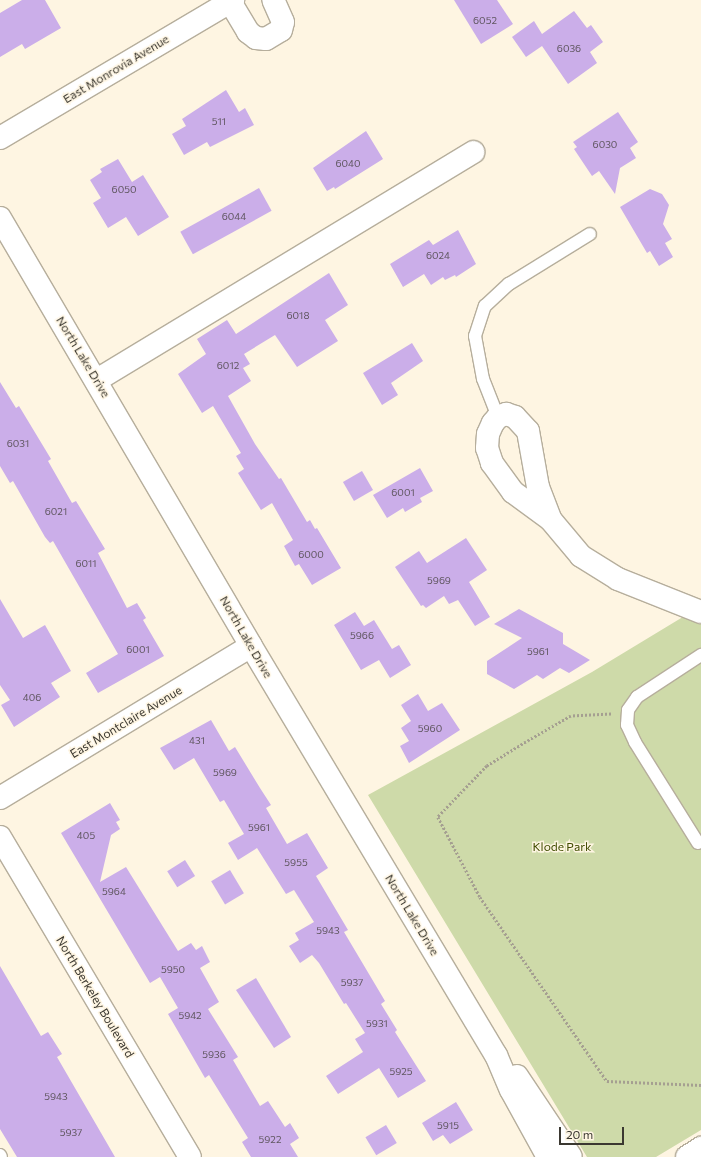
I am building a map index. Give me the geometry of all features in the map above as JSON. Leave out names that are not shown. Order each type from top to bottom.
[{"type":"street","points":[[231,1],[248,32],[256,38],[266,40],[281,30],[283,22],[273,0]]},
{"type":"street","name":"East Monrovia Avenue","points":[[0,138],[231,1]]},
{"type":"street","points":[[97,380],[473,152]]},
{"type":"street","name":"North Lake Drive","points":[[0,218],[97,380],[251,646],[496,1055],[511,1090],[548,1157]]},
{"type":"street","points":[[550,519],[538,486],[528,431],[515,417],[506,414],[498,417],[493,423],[488,434],[488,448],[492,463],[513,492],[550,519],[581,556],[596,566],[618,579],[701,612]]},
{"type":"street","name":"East Montclaire Avenue","points":[[0,798],[251,646]]},
{"type":"street","name":"North Berkeley Boulevard","points":[[0,837],[190,1157]]},
{"type":"street","name":"North Lake Drive","points":[[496,1055],[522,1082],[571,1157]]},
{"type":"street","points":[[687,1157],[701,1148]]},
{"type":"lane","points":[[498,417],[483,379],[475,336],[485,306],[509,284],[590,234]]},
{"type":"lane","points":[[698,843],[635,742],[627,725],[628,710],[637,697],[701,655]]},
{"type":"path","points":[[628,718],[605,712],[571,716],[487,766],[438,817],[480,897],[607,1081],[701,1084]]},
{"type":"green space","name":"Klode Park","points":[[701,606],[701,1130],[656,1157],[587,1157],[368,795],[592,672]]},
{"type":"building","points":[[22,0],[45,0],[61,28],[25,49],[22,44],[0,57],[0,13]]},
{"type":"building","points":[[454,0],[497,0],[513,24],[481,44]]},
{"type":"building","points":[[574,11],[587,28],[591,25],[603,42],[590,52],[597,63],[568,84],[542,46],[526,57],[512,37],[534,21],[542,34]]},
{"type":"building","points":[[226,90],[239,112],[245,108],[254,125],[210,147],[207,142],[184,155],[172,134],[186,126],[182,119]]},
{"type":"building","points":[[618,112],[638,142],[630,148],[636,158],[620,168],[615,194],[599,171],[592,176],[574,149],[577,147],[573,142]]},
{"type":"building","points":[[366,131],[383,159],[335,189],[334,187],[327,191],[313,168]]},
{"type":"building","points":[[118,159],[132,182],[143,175],[169,217],[138,236],[126,217],[108,228],[93,203],[101,198],[90,180],[102,172],[100,169]]},
{"type":"building","points":[[259,188],[272,211],[193,254],[180,232]]},
{"type":"building","points":[[650,189],[662,194],[669,205],[663,224],[672,239],[665,243],[673,257],[659,266],[650,251],[647,253],[620,207]]},
{"type":"building","points":[[458,230],[476,264],[456,277],[455,275],[445,280],[443,277],[431,285],[424,274],[403,287],[390,264],[429,240],[433,245]]},
{"type":"building","points":[[329,273],[348,305],[325,320],[338,341],[297,367],[275,335],[244,354],[250,364],[243,368],[251,381],[228,396],[255,444],[279,479],[281,478],[307,522],[310,520],[315,529],[317,528],[341,568],[312,585],[299,564],[295,566],[284,546],[293,540],[272,503],[261,510],[238,473],[244,469],[236,456],[241,453],[213,406],[202,413],[178,374],[206,354],[197,339],[227,320],[236,334]]},
{"type":"building","points":[[412,343],[423,361],[391,383],[398,395],[382,405],[363,373]]},
{"type":"building","points":[[0,382],[16,408],[19,406],[51,459],[48,461],[72,503],[76,501],[105,549],[98,553],[127,608],[137,603],[146,618],[143,620],[164,656],[98,693],[86,673],[118,654],[53,541],[50,543],[45,537],[13,481],[10,483],[0,466]]},
{"type":"building","points":[[420,468],[433,491],[420,498],[422,502],[405,512],[403,508],[387,518],[373,495]]},
{"type":"building","points":[[362,471],[373,490],[354,501],[343,482]]},
{"type":"building","points":[[466,538],[487,570],[469,582],[490,617],[475,626],[458,600],[449,604],[444,596],[426,608],[423,605],[421,606],[395,567],[419,551],[427,563]]},
{"type":"building","points":[[0,599],[23,638],[45,625],[71,671],[51,683],[60,697],[14,727],[1,705],[10,700],[0,685]]},
{"type":"building","points":[[519,609],[563,633],[563,644],[590,660],[569,673],[560,668],[543,679],[537,675],[514,689],[487,674],[487,661],[522,638],[494,624]]},
{"type":"building","points":[[355,612],[364,626],[374,620],[392,649],[399,645],[411,665],[390,678],[379,660],[361,670],[334,625]]},
{"type":"building","points":[[418,694],[428,711],[442,703],[460,730],[409,763],[400,746],[409,741],[401,728],[411,721],[401,705]]},
{"type":"building","points":[[211,720],[229,751],[235,747],[271,805],[266,808],[287,844],[307,833],[328,868],[316,876],[348,930],[344,932],[385,1001],[381,1004],[397,1030],[395,1032],[426,1081],[398,1098],[379,1068],[338,1094],[326,1076],[363,1052],[355,1039],[365,1033],[346,1003],[344,1004],[319,963],[312,955],[300,963],[289,946],[299,940],[295,933],[314,922],[294,890],[286,894],[257,848],[238,860],[228,843],[244,834],[224,800],[220,802],[194,758],[174,770],[160,748]]},
{"type":"building","points":[[110,803],[120,820],[116,822],[120,829],[111,835],[100,882],[126,867],[178,951],[191,943],[196,950],[202,946],[210,962],[200,968],[219,1002],[208,1009],[238,1057],[233,1060],[260,1106],[268,1101],[285,1127],[290,1123],[299,1138],[290,1144],[298,1157],[251,1157],[242,1142],[248,1138],[209,1075],[205,1078],[168,1014],[178,1008],[160,977],[150,983],[61,833]]},
{"type":"building","points":[[185,860],[195,876],[177,887],[167,871]]},
{"type":"building","points":[[230,870],[244,893],[225,904],[211,881]]},
{"type":"building","points":[[0,966],[41,1036],[48,1032],[62,1054],[57,1057],[115,1157],[17,1157],[0,1129]]},
{"type":"building","points":[[256,978],[291,1037],[274,1048],[236,990]]},
{"type":"building","points":[[456,1102],[473,1130],[450,1144],[443,1135],[433,1141],[422,1123]]},
{"type":"building","points":[[386,1125],[397,1143],[376,1155],[365,1137]]}]
